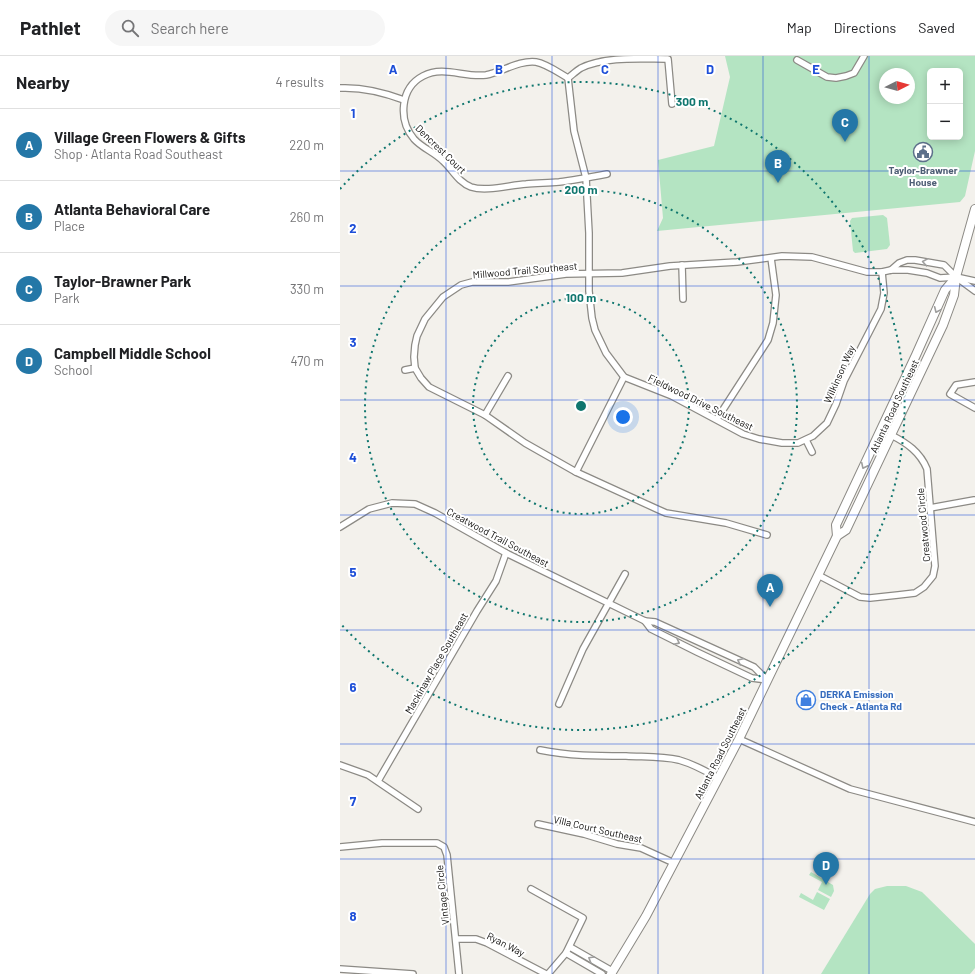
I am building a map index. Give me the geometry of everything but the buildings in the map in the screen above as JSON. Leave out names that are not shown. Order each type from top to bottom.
[{"type":"main road","name":"Atlanta Road Southeast","points":[[611,973],[646,916],[718,778],[740,740],[767,680],[837,536],[846,530],[943,325],[954,294],[956,277],[975,209]]},
{"type":"main road","name":"Atlanta Road Southeast","points":[[837,536],[836,525],[945,290],[956,277]]},
{"type":"street","points":[[797,60],[827,77],[836,78],[846,76],[854,72],[864,56]]},
{"type":"street","points":[[568,78],[581,68],[595,62],[615,59],[668,58],[672,104]]},
{"type":"street","points":[[340,88],[379,91],[404,100],[414,83],[422,77],[436,71],[486,75],[526,62],[536,62],[568,78]]},
{"type":"street","points":[[568,78],[574,131],[586,178],[589,291],[592,318],[595,330],[606,353],[624,377],[576,472]]},
{"type":"street","name":"Dencrest Court","points":[[404,100],[403,110],[407,130],[423,148],[443,161],[458,179],[472,188],[483,189],[586,178],[607,174]]},
{"type":"street","name":"Millwood Trail Southeast","points":[[767,535],[726,523],[666,513],[576,472],[525,444],[485,415],[429,387],[421,378],[416,368],[414,357],[417,336],[425,319],[443,297],[461,285],[472,282],[508,282],[566,274],[622,273],[682,265],[730,262],[782,256],[812,256],[868,272],[882,272],[891,270],[918,271],[940,278],[956,277]]},
{"type":"street","points":[[716,419],[762,351],[771,328],[775,311],[776,295],[770,258]]},
{"type":"street","name":"Millwood Trail Southeast","points":[[891,270],[899,262],[915,260],[944,265],[956,277]]},
{"type":"street","points":[[682,265],[683,299]]},
{"type":"street","name":"Wilkinson Way","points":[[769,441],[790,444],[798,443],[806,440],[827,423],[836,404],[844,381],[881,309],[884,293],[882,272]]},
{"type":"street","points":[[956,277],[975,281]]},
{"type":"street","points":[[956,277],[975,291]]},
{"type":"street","points":[[405,370],[416,368]]},
{"type":"street","points":[[485,415],[508,376]]},
{"type":"street","name":"Fieldwood Drive Southeast","points":[[624,377],[672,396],[743,434],[769,441]]},
{"type":"street","points":[[975,382],[956,385],[950,394],[975,408]]},
{"type":"street","name":"Creatwood Circle","points":[[818,575],[860,597],[870,598],[915,593],[924,587],[933,576],[935,566],[927,469],[923,460],[916,451],[891,434]]},
{"type":"street","points":[[806,440],[812,452]]},
{"type":"street","points":[[930,508],[974,500]]},
{"type":"street","name":"Creatwood Trail Southeast","points":[[340,527],[368,509],[392,503],[415,504],[435,513],[506,553],[645,622],[651,629],[752,678],[767,680]]},
{"type":"street","name":"Mackinaw Place Southeast","points":[[378,781],[496,581],[506,553]]},
{"type":"street","points":[[559,704],[583,649],[625,574]]},
{"type":"street","name":"Creatwood Trail Southeast","points":[[645,622],[655,622],[754,667],[767,680]]},
{"type":"street","points":[[740,740],[850,789],[975,822]]},
{"type":"street","points":[[540,750],[558,754],[582,756],[651,757],[679,760],[718,778]]},
{"type":"street","points":[[340,765],[358,771],[378,781],[418,809]]},
{"type":"street","name":"Villa Court Southeast","points":[[538,824],[584,834],[617,844],[641,848],[674,863]]},
{"type":"street","name":"Vintage Circle","points":[[340,847],[382,843],[424,842],[437,843],[444,847],[447,855],[459,974]]},
{"type":"street","points":[[531,889],[582,918],[570,947],[547,974]]},
{"type":"street","name":"Ryan Way","points":[[456,939],[476,939],[487,943],[547,974]]},
{"type":"street","points":[[570,947],[611,973]]},
{"type":"street","points":[[566,953],[602,974]]},
{"type":"street","points":[[340,969],[413,974]]},
{"type":"green space","points":[[725,56],[975,56],[975,151],[965,196],[960,202],[657,231],[663,218],[658,160],[714,146],[730,77]]},
{"type":"green space","points":[[883,215],[887,218],[890,245],[887,249],[855,253],[853,251],[850,221],[852,218]]},
{"type":"green space","points":[[811,872],[833,885],[834,891],[831,897],[818,890],[822,882],[809,875]]},
{"type":"green space","points":[[887,886],[906,886],[922,892],[975,944],[975,968],[970,974],[821,974],[870,894],[875,889]]},
{"type":"green space","points":[[817,892],[830,899],[824,910],[799,897],[801,893],[813,900]]},
{"type":"place","name":"Taylor-Brawner Park","points":[[845,142]]},
{"type":"place","name":"Taylor-Brawner House","points":[[923,152]]},
{"type":"place","name":"Atlanta Behavioral Care","points":[[778,183]]},
{"type":"place","name":"Village Green Flowers & Gifts","points":[[770,607]]},
{"type":"place","name":"DERKA Emission Check - Atlanta Rd","points":[[806,700]]},
{"type":"place","name":"Campbell Middle School","points":[[826,885]]}]
